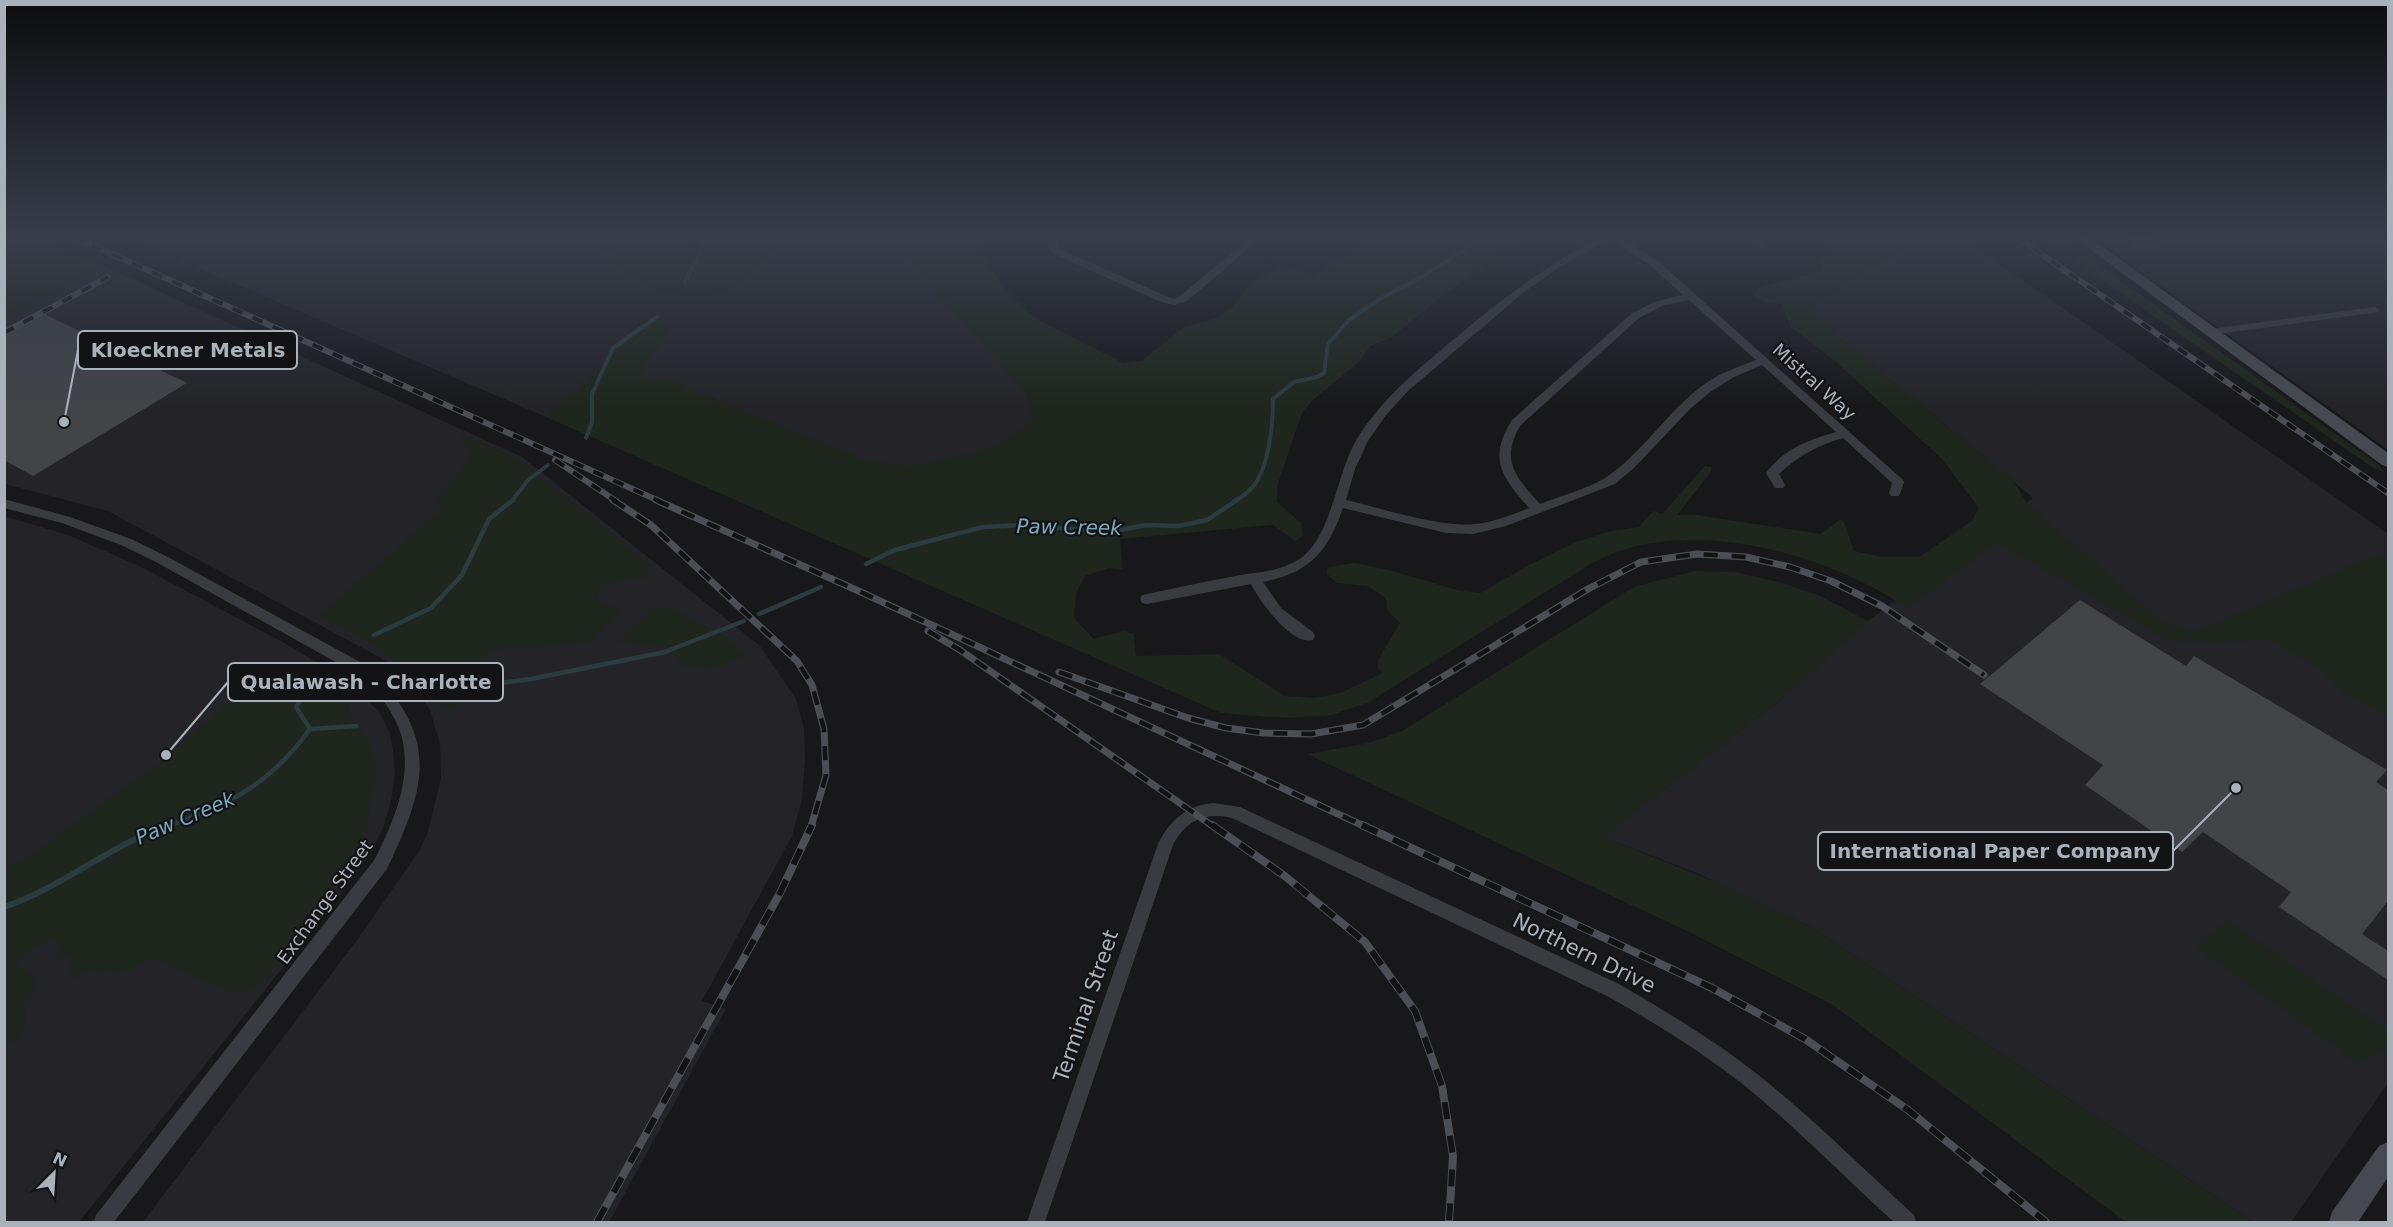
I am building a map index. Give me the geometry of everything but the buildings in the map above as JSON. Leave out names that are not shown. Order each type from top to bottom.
[{"type":"street","points":[[1150,293],[1174,302],[1190,293]]},
{"type":"street","points":[[1147,599],[1280,574],[1298,566],[1310,557],[1325,535],[1348,469],[1361,441],[1378,416],[1395,396],[1516,293]]},
{"type":"street","name":"Mistral Way","points":[[1687,293],[1898,482],[1895,493]]},
{"type":"street","points":[[2157,293],[2388,461]]},
{"type":"street","points":[[1537,509],[1509,476],[1504,464],[1507,436],[1516,423],[1635,315],[1658,304],[1690,296]]},
{"type":"street","points":[[2210,332],[2375,310]]},
{"type":"street","points":[[1337,501],[1446,528],[1473,529],[1502,523],[1611,481],[1630,465],[1706,388],[1730,374],[1763,361]]},
{"type":"street","points":[[1779,485],[1772,473],[1792,454],[1814,441],[1845,434]]},
{"type":"street","name":"Exchange Street","points":[[4,503],[66,520],[126,542],[364,671],[383,687],[398,706],[408,728],[412,752],[412,779],[406,808],[381,864],[103,1222]]},
{"type":"street","points":[[1254,578],[1262,595],[1280,617],[1308,636]]},
{"type":"street","name":"Northern Drive","points":[[1193,813],[1214,808],[1235,812],[1613,990],[1664,1018],[1716,1053],[1768,1094],[1907,1222]]},
{"type":"street","name":"Terminal Street","points":[[1036,1222],[1158,864],[1171,834],[1193,813]]},
{"type":"street","points":[[2343,1222],[2388,1155]]},
{"type":"shaded area","points":[[5,293],[53,293],[5,317]]},
{"type":"shaded area","points":[[10,293],[163,293],[522,457],[760,646],[796,699],[804,729],[805,759],[802,799],[792,836],[702,1001],[726,1009],[609,1222],[143,1222],[360,936],[419,851],[428,832],[441,778],[440,744],[430,710],[412,684],[381,658],[108,511],[5,484],[4,297]]},
{"type":"shaded area","points":[[258,293],[985,293],[1130,434],[997,495],[577,420],[546,417]]},
{"type":"shaded area","points":[[938,293],[1008,293],[1036,319],[1123,363],[1141,361],[1184,327],[1216,318],[1234,306],[1242,293],[1446,293],[1392,337],[1370,346],[1359,362],[1313,400],[1302,413],[1277,486],[1277,502],[1301,523],[1303,536],[1295,541],[1273,525],[1120,539],[1122,569],[1109,568],[1085,576],[1076,593],[1074,618],[1094,639],[1123,631],[1134,634],[1136,656],[1219,654],[1285,696],[1315,698],[1340,693],[1383,673],[1378,668],[1378,660],[1400,623],[1387,610],[1386,598],[1368,586],[1337,583],[1326,573],[1328,567],[1355,563],[1389,570],[1461,591],[1480,593],[1576,542],[1611,531],[1639,527],[1653,511],[1662,514],[1705,466],[1712,467],[1711,472],[1677,515],[1696,515],[1821,534],[1841,519],[1854,551],[1882,557],[1919,557],[1972,521],[1979,508],[1942,459],[1835,361],[1790,326],[1782,304],[1764,302],[1754,295],[1829,293],[1804,308],[2014,482],[2027,503],[2163,622],[2196,631],[2379,554],[2388,560],[2388,716],[2344,694],[2319,668],[2268,639],[2216,643],[2170,641],[1997,543],[1907,608],[1877,590],[1809,560],[1734,543],[1697,540],[1660,542],[1626,549],[1592,563],[1369,702],[1332,715],[1286,718],[1221,713],[546,417],[619,351],[630,331],[642,321],[654,319],[673,325],[638,375],[666,379],[861,459],[906,467],[992,449],[1034,421],[1025,392]]},
{"type":"shaded area","points":[[1829,293],[2041,293],[2388,534],[2388,1083],[2291,1222],[2253,1222],[1812,928],[1692,871],[1602,837],[1784,697],[1634,587],[1695,571],[1734,572],[1779,582],[1820,596],[1868,621],[2033,498],[1804,308]]},
{"type":"shaded area","points":[[2121,293],[2138,293],[2379,465],[2384,472],[2372,467]]},
{"type":"shaded area","points":[[2171,293],[2388,293],[2388,450]]},
{"type":"shaded area","points":[[458,433],[507,454],[526,466],[649,564],[647,577],[602,584],[596,599],[623,611],[588,643],[494,649],[472,667],[457,685],[463,701],[454,710],[443,709],[416,678],[387,654],[319,615],[444,508],[432,502],[456,478],[471,454]]},
{"type":"shaded area","points":[[4,516],[68,535],[143,568],[288,645],[336,674],[379,711],[390,734],[393,750],[395,772],[391,802],[383,828],[370,854],[325,915],[79,1222],[5,1222]]},
{"type":"shaded area","points":[[1695,571],[1743,575],[1785,584],[1825,600],[1868,622],[1784,697],[1603,837],[1728,887],[1812,928],[2253,1222],[2126,1222],[1833,1005],[1687,931],[1307,754],[1369,743],[1402,731],[1634,587]]},
{"type":"shaded area","points":[[668,607],[726,637],[746,655],[710,669],[681,665],[667,645],[617,644],[651,609]]},
{"type":"shaded area","points":[[312,660],[336,674],[335,686],[348,702],[352,720],[370,743],[377,769],[365,834],[353,849],[345,869],[313,920],[258,987],[238,993],[213,985],[153,957],[122,971],[88,970],[73,979],[67,968],[73,956],[56,957],[60,943],[53,938],[26,953],[16,962],[35,977],[39,987],[24,1001],[26,1020],[21,1037],[5,1047],[5,870],[41,848],[167,757],[257,677],[288,665]]},
{"type":"shaded area","points":[[2228,921],[2388,1031],[2388,1047],[2359,1064],[2194,946]]},
{"type":"waterway","name":"Paw Creek","points":[[1234,501],[1250,490],[1262,472],[1271,434],[1273,399],[1294,382],[1317,377],[1324,373],[1328,344],[1348,321],[1391,293]]},
{"type":"waterway","points":[[586,438],[592,422],[592,394],[613,348],[657,317]]},
{"type":"waterway","points":[[512,500],[528,480],[548,465]]},
{"type":"waterway","points":[[374,635],[431,608],[462,575],[489,519],[512,500]]},
{"type":"waterway","name":"Paw Creek","points":[[866,564],[895,550],[983,527],[1023,525],[1109,532],[1146,525],[1178,526],[1207,520],[1237,500]]},
{"type":"waterway","name":"Paw Creek","points":[[759,614],[821,587]]},
{"type":"waterway","name":"Paw Creek","points":[[484,685],[531,679],[665,652],[744,621]]},
{"type":"waterway","points":[[309,687],[296,707],[310,729]]},
{"type":"waterway","name":"Paw Creek","points":[[310,729],[356,726]]},
{"type":"waterway","name":"Paw Creek","points":[[164,827],[208,811],[246,791],[279,765],[310,729]]},
{"type":"waterway","name":"Paw Creek","points":[[4,907],[26,899],[127,843],[169,825]]},
{"type":"railway","points":[[4,333],[78,293]]},
{"type":"railway","points":[[199,293],[659,501]]},
{"type":"railway","points":[[2098,293],[2388,493]]},
{"type":"railway","points":[[555,460],[616,501]]},
{"type":"railway","points":[[613,500],[651,525],[797,661],[812,685],[824,729],[826,775],[811,827]]},
{"type":"railway","points":[[656,500],[863,593],[1366,827]]},
{"type":"railway","points":[[1059,672],[1188,718],[1226,728],[1264,733],[1311,734],[1363,725],[1588,589],[1641,562],[1697,554],[1746,557],[1790,567],[1831,581],[1882,606],[1984,675]]},
{"type":"railway","points":[[928,631],[960,650],[1214,827]]},
{"type":"railway","points":[[597,1222],[780,893],[812,825]]},
{"type":"railway","points":[[1212,825],[1286,877],[1365,942],[1415,1011],[1442,1086],[1453,1156],[1449,1222]]},
{"type":"railway","points":[[1362,825],[1712,988],[1805,1039],[1908,1110],[2046,1222]]},
{"type":"place","name":"Kloeckner Metals","points":[[64,422]]},
{"type":"place","name":"Qualawash - Charlotte","points":[[166,755]]},
{"type":"place","name":"International Paper Company","points":[[2236,788]]}]
